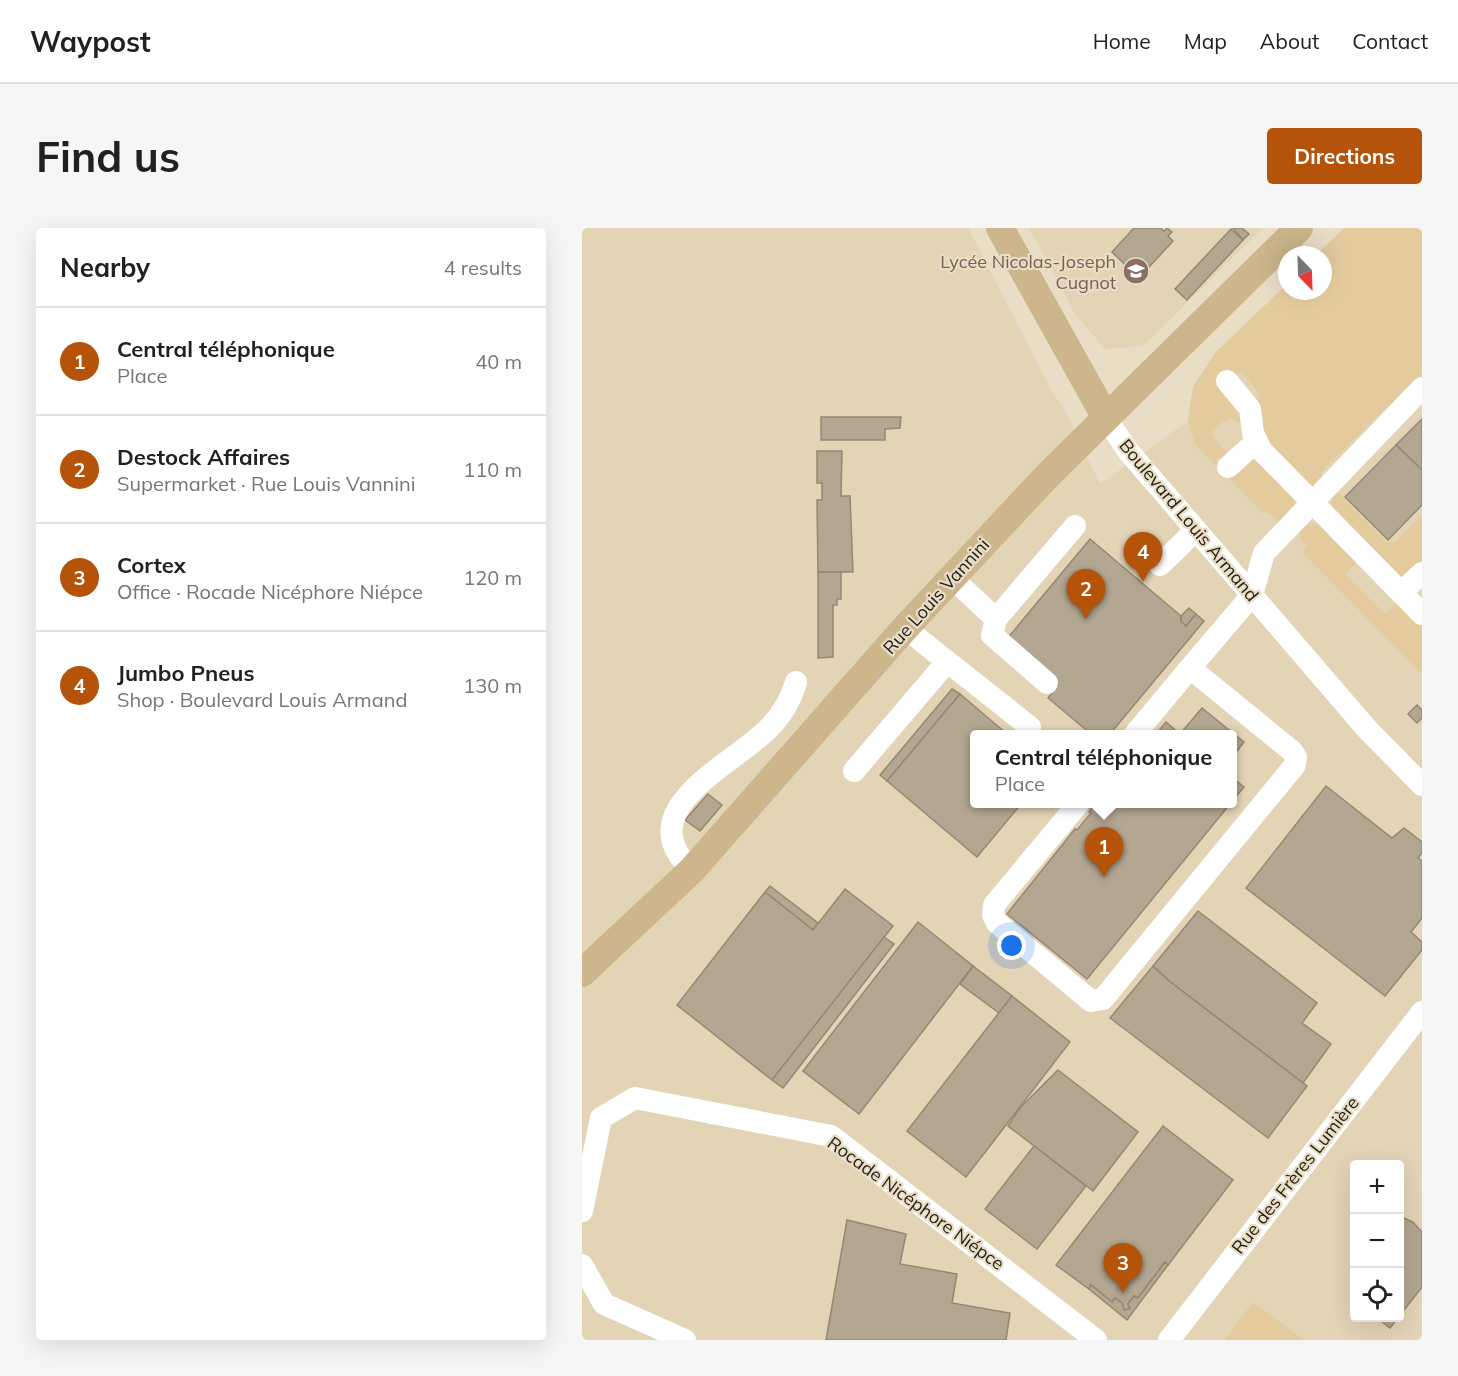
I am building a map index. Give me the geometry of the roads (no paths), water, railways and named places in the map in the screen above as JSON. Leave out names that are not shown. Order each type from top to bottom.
[{"type":"main road","name":"Boulevard Louis Armand","points":[[1000,228],[1106,418]]},
{"type":"main road","name":"Rue Louis Vannini","points":[[582,973],[692,870],[905,628],[952,578],[1106,418],[1299,228]]},
{"type":"street","points":[[1227,381],[1250,409],[1257,442],[1313,503],[1422,614]]},
{"type":"street","points":[[1139,730],[1252,595],[1264,553],[1422,388]]},
{"type":"street","name":"Boulevard Louis Armand","points":[[1106,418],[1128,451],[1367,729],[1421,783]]},
{"type":"street","points":[[1228,467],[1257,442]]},
{"type":"street","points":[[1047,683],[992,635],[996,620],[1075,526]]},
{"type":"street","points":[[1160,566],[1196,530]]},
{"type":"street","points":[[1401,593],[1422,573]]},
{"type":"street","points":[[952,578],[996,620]]},
{"type":"street","points":[[905,628],[946,663],[1030,727]]},
{"type":"street","points":[[854,771],[946,663]]},
{"type":"street","points":[[1075,808],[994,905],[993,915],[997,923],[1091,1001],[1097,1002],[1103,999],[1295,765],[1296,758],[1292,751],[1190,668]]},
{"type":"street","points":[[692,870],[674,848],[671,832],[678,805],[696,787],[770,728],[791,698],[796,682]]},
{"type":"street","name":"Rue des Frères Lumière","points":[[1169,1340],[1422,1011]]},
{"type":"street","name":"Rocade Nicéphore Niépce","points":[[582,1211],[601,1118],[635,1098],[831,1136],[1096,1340]]},
{"type":"street","points":[[582,1265],[604,1304],[684,1340]]},
{"type":"place","name":"Lycée Nicolas-Joseph Cugnot","points":[[1136,271]]},
{"type":"place","name":"Jumbo Pneus","points":[[1143,582]]},
{"type":"place","name":"Destock Affaires","points":[[1086,619]]},
{"type":"place","name":"Central téléphonique","points":[[1104,877]]},
{"type":"place","name":"Cortex","points":[[1123,1293]]}]
